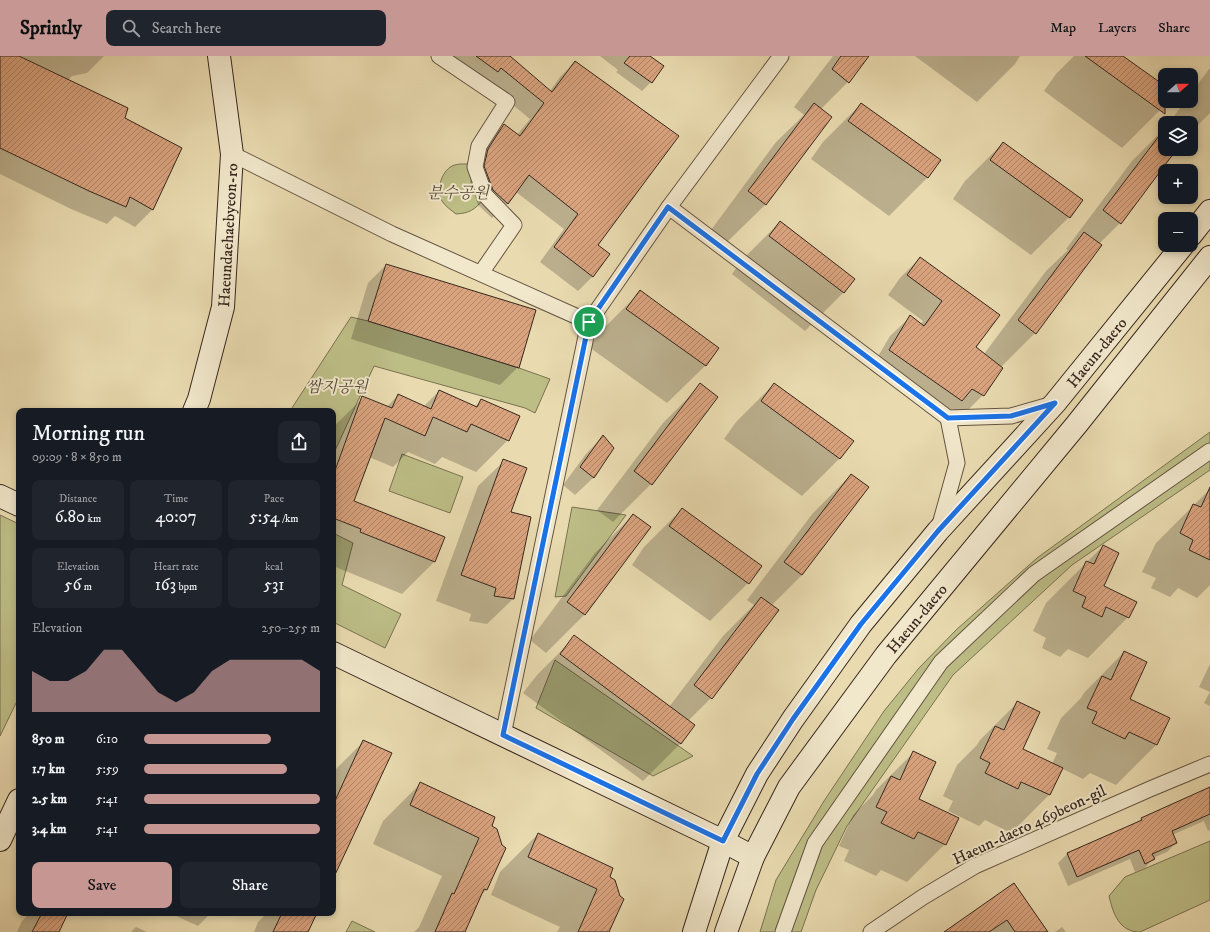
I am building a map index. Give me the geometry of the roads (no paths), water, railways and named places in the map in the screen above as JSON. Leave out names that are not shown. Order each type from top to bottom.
[{"type":"main road","name":"Haeundaehaebyeon-ro","points":[[195,408],[199,399],[222,307],[232,154],[219,56]]},
{"type":"main road","points":[[1198,226],[1210,211]]},
{"type":"main road","name":"Haeun-daero","points":[[694,932],[723,841],[757,774],[793,719],[861,624],[938,531],[1055,403],[1177,252]]},
{"type":"main road","name":"Haeun-daero","points":[[726,932],[754,857],[789,788],[886,655],[1077,424],[1210,257]]},
{"type":"main road","points":[[0,496],[16,504]]},
{"type":"main road","points":[[336,654],[754,857]]},
{"type":"main road","points":[[0,840],[16,806]]},
{"type":"street","points":[[439,56],[507,102],[479,146],[474,167],[485,195],[514,225],[481,273]]},
{"type":"street","points":[[503,735],[589,322],[668,207],[781,56]]},
{"type":"street","points":[[232,154],[392,234],[589,322]]},
{"type":"street","points":[[668,207],[948,418],[1011,416],[1055,403]]},
{"type":"street","points":[[938,531],[957,463],[948,418]]},
{"type":"street","points":[[782,932],[815,843],[941,662],[1034,574],[1210,451]]},
{"type":"street","name":"Haeun-daero 469beon-gil","points":[[871,932],[923,897],[975,866],[1210,764]]},
{"type":"park label","name":"분수공원","points":[[458,192]]},
{"type":"park label","name":"쌈지공원","points":[[337,386]]}]
